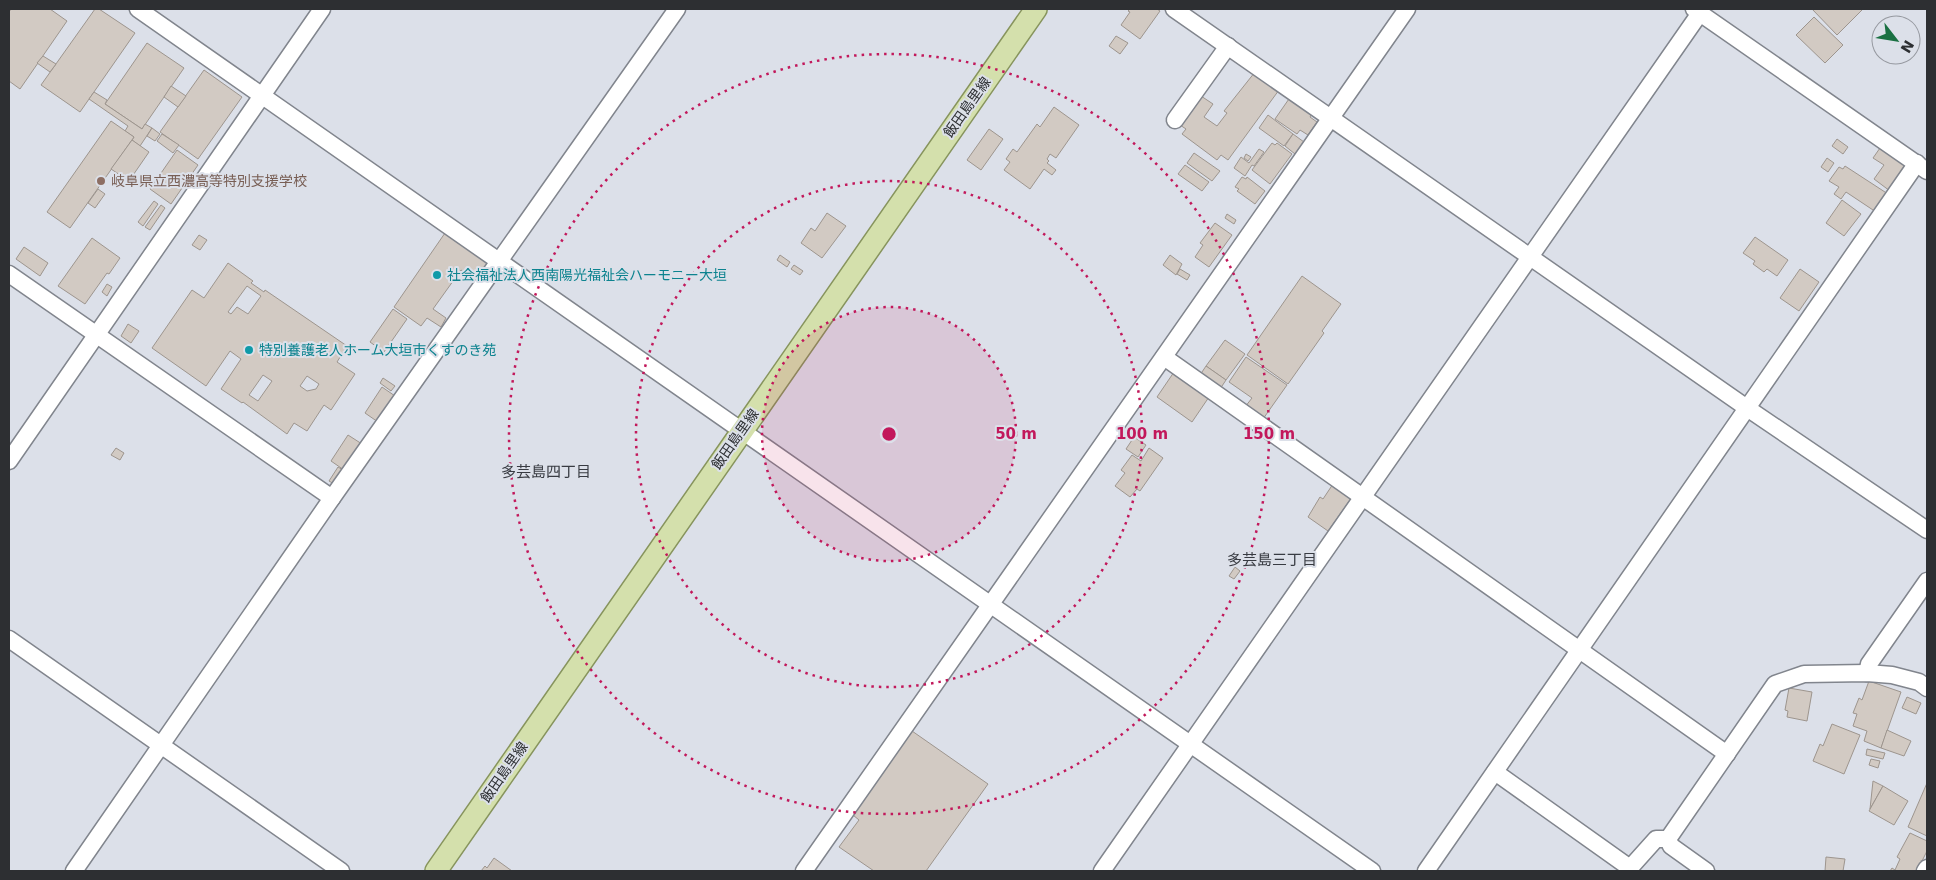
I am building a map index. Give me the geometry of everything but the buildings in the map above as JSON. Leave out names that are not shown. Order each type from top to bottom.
[{"type":"main road","name":"飯田島里線","points":[[436,871],[741,430],[1036,9]]},
{"type":"street","points":[[138,9],[1372,871]]},
{"type":"street","points":[[9,461],[322,9]]},
{"type":"street","points":[[74,871],[332,498],[677,9]]},
{"type":"street","points":[[1174,9],[1332,117],[1748,408],[1927,530]]},
{"type":"street","points":[[804,871],[1407,9]]},
{"type":"street","points":[[1102,871],[1531,256],[1697,11],[1922,167],[1748,408],[1426,871]]},
{"type":"street","points":[[1175,120],[1228,46]]},
{"type":"street","points":[[9,274],[332,498]]},
{"type":"street","points":[[1164,357],[1726,754]]},
{"type":"street","points":[[1867,673],[1869,664],[1927,581]]},
{"type":"street","points":[[9,638],[341,871]]},
{"type":"street","points":[[1668,839],[1775,684],[1804,674],[1867,673],[1892,675],[1919,682],[1927,688]]},
{"type":"street","points":[[1495,772],[1630,868],[1656,839],[1668,839]]},
{"type":"street","points":[[1668,839],[1671,846],[1706,871]]},
{"type":"place","name":"岐阜県立西濃高等特別支援学校","points":[[101,181]]},
{"type":"place","name":"社会福祉法人西南陽光福祉会ハーモニー大垣","points":[[437,275]]},
{"type":"place","name":"特別養護老人ホーム大垣市くすのき苑","points":[[249,350]]},
{"type":"district","name":"多芸島四丁目","points":[[546,472]]},
{"type":"district","name":"多芸島三丁目","points":[[1272,560]]}]
